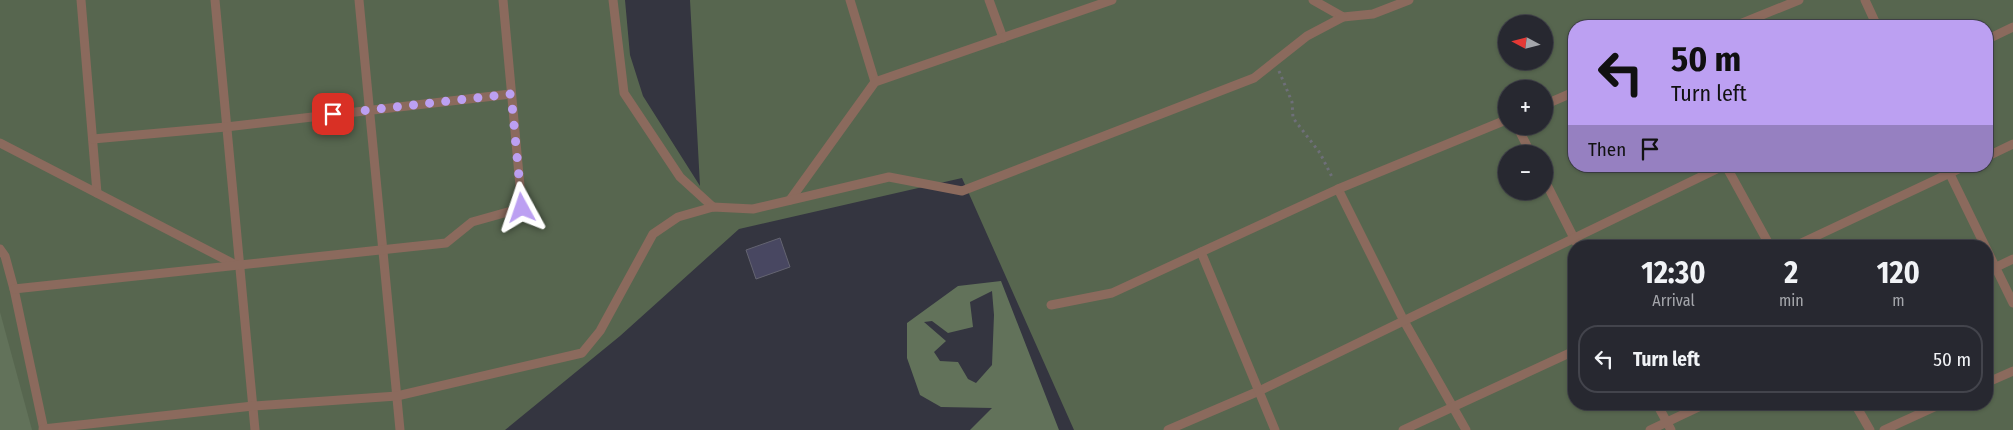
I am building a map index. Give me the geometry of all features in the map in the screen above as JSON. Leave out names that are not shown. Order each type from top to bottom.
[{"type":"lane","points":[[81,0],[97,193]]},
{"type":"lane","points":[[215,0],[237,264],[254,430]]},
{"type":"lane","points":[[359,0],[400,430]]},
{"type":"lane","points":[[14,289],[446,243],[472,222],[522,208],[503,0]]},
{"type":"lane","points":[[613,0],[624,93],[680,177],[713,207]]},
{"type":"lane","points":[[850,0],[875,82]]},
{"type":"lane","points":[[989,0],[1003,38]]},
{"type":"lane","points":[[790,200],[875,82],[1112,0]]},
{"type":"lane","points":[[1314,0],[1343,17]]},
{"type":"lane","points":[[0,249],[5,256],[14,289],[44,429],[253,406],[397,396],[582,353],[600,331],[652,234],[678,217],[713,207],[753,209],[889,178],[962,191],[1254,78],[1307,36],[1343,17],[1373,14],[1409,0]]},
{"type":"lane","points":[[1750,20],[1799,0]]},
{"type":"lane","points":[[1865,0],[1875,20]]},
{"type":"lane","points":[[1993,37],[2013,27]]},
{"type":"lane","points":[[93,139],[511,94]]},
{"type":"lane","points":[[1553,101],[1568,95]]},
{"type":"lane","points":[[1051,305],[1112,293],[1338,189],[1498,123]]},
{"type":"lane","points":[[0,143],[237,264]]},
{"type":"lane","points":[[1993,154],[2013,144]]},
{"type":"lane","points":[[1580,240],[1713,172]]},
{"type":"lane","points":[[1728,172],[1767,240]]},
{"type":"lane","points":[[1807,240],[1944,172]]},
{"type":"lane","points":[[1949,172],[1983,240]]},
{"type":"lane","points":[[1338,189],[1404,321],[1466,430]]},
{"type":"lane","points":[[1553,197],[1575,240]]},
{"type":"lane","points":[[1168,430],[1258,391],[1568,246]]},
{"type":"lane","points":[[1201,252],[1275,430]]},
{"type":"lane","points":[[1993,269],[2013,259]]},
{"type":"lane","points":[[1993,262],[2013,303]]},
{"type":"lane","points":[[1404,430],[1568,353]]},
{"type":"lane","points":[[1993,380],[2013,370]]},
{"type":"lane","points":[[1661,410],[1669,426]]},
{"type":"lane","points":[[1650,430],[1669,426],[1696,410]]},
{"type":"lane","points":[[1859,410],[1870,430]]},
{"type":"lane","points":[[1884,430],[1928,410]]},
{"type":"path","points":[[1275,61],[1292,102],[1292,118],[1320,153],[1338,189]]},
{"type":"green space","points":[[0,0],[625,0],[630,55],[643,96],[700,186],[690,0],[2013,0],[2013,430],[1074,430],[962,178],[739,229],[620,336],[505,430],[17,430],[0,370]]},
{"type":"green space","points":[[1001,281],[1059,430],[970,430],[992,408],[941,407],[920,395],[907,358],[907,323],[958,286]],"holes":[[[992,291],[994,315],[992,365],[976,383],[968,379],[958,362],[940,361],[934,352],[946,341],[924,322],[932,321],[948,333],[973,327],[970,302]]]},
{"type":"green space","points":[[0,312],[32,430],[0,430]]},
{"type":"building","points":[[780,238],[790,267],[756,279],[746,250]]},
{"type":"route","points":[[333,114],[511,94],[522,208]]}]
